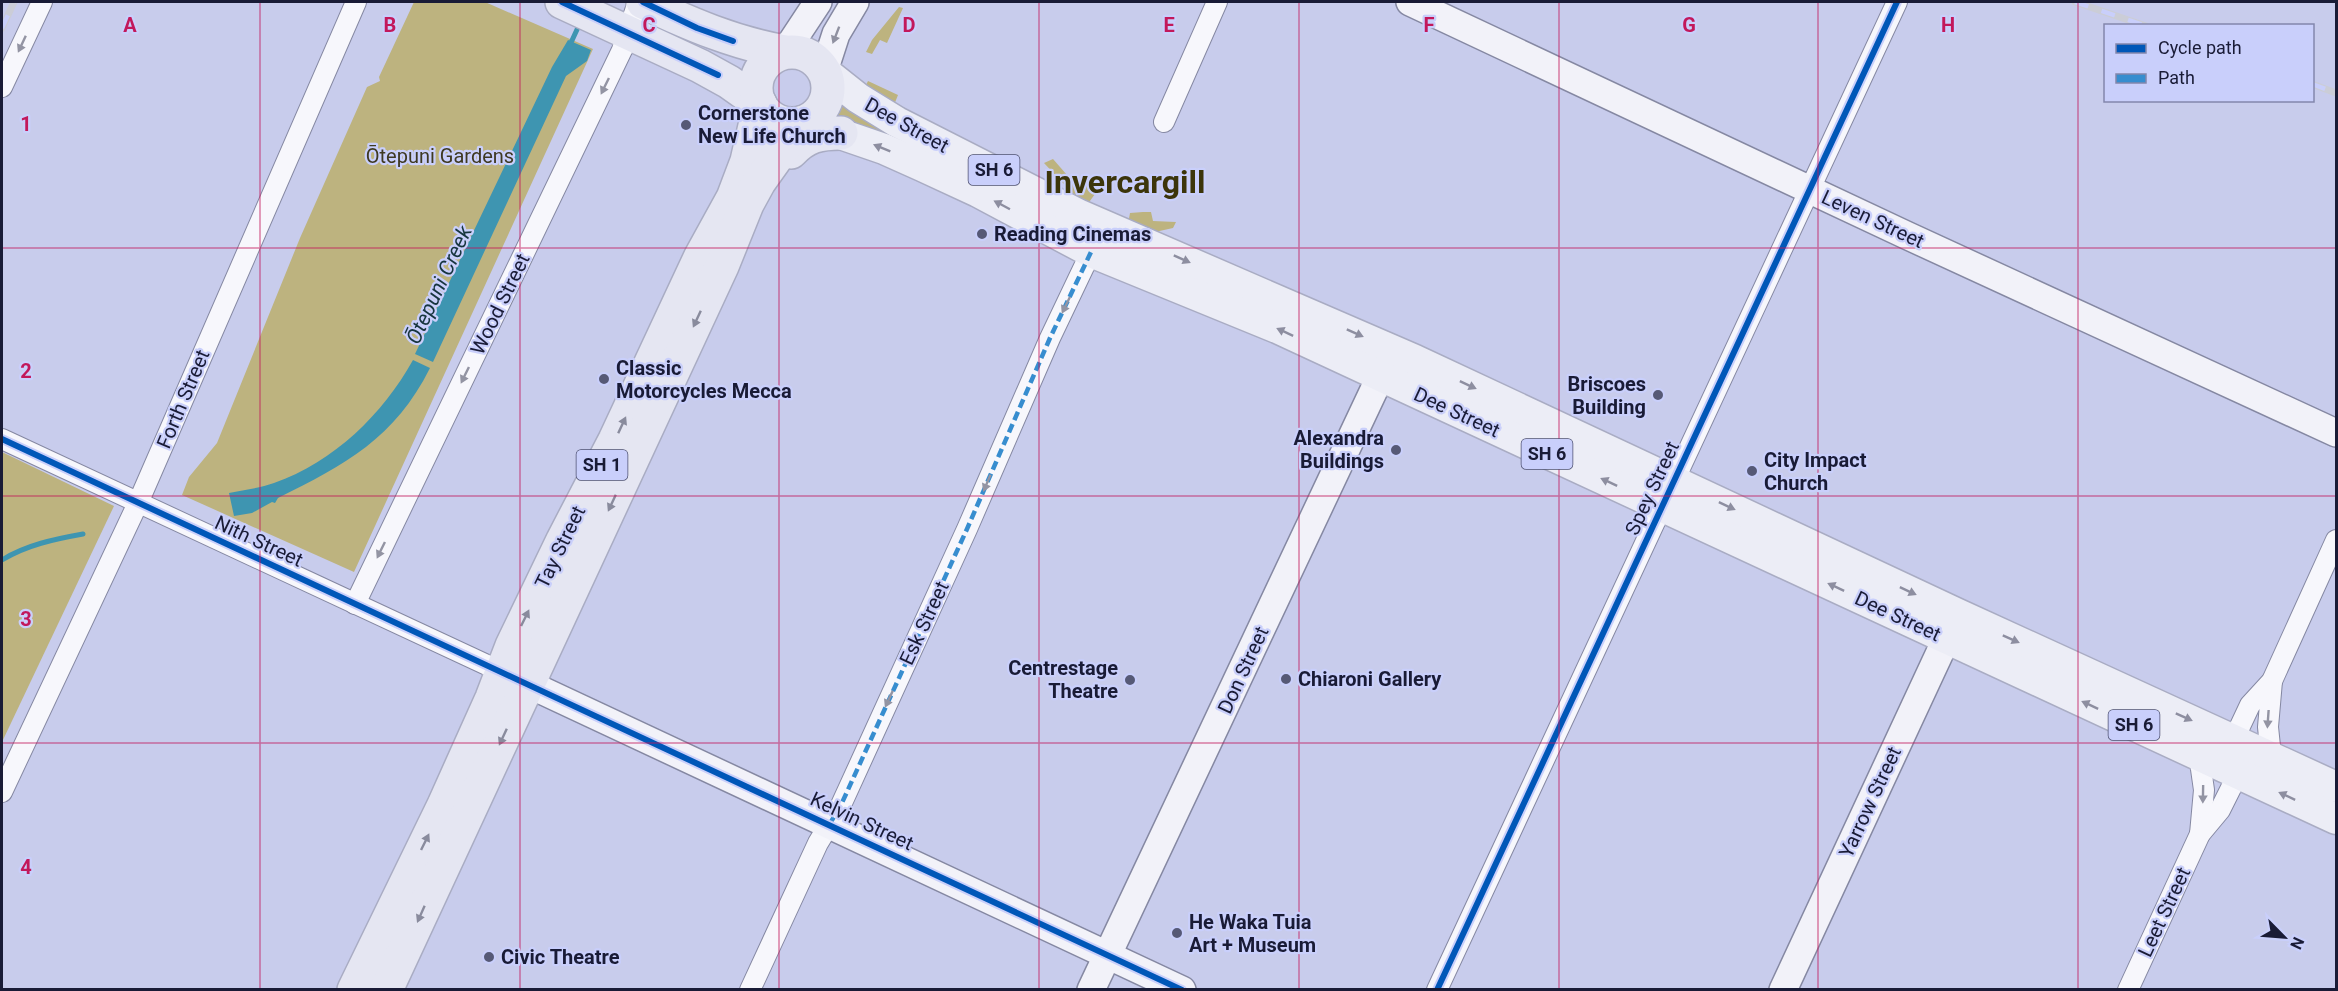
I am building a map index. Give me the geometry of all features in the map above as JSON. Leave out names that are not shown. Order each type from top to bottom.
[{"type":"highway","points":[[640,2],[714,34],[760,48],[795,52],[812,58],[824,71]]},
{"type":"highway","points":[[594,16],[718,75],[760,104],[774,119],[787,124],[801,123]]},
{"type":"highway","name":"SH 1","points":[[760,104],[756,94],[760,72],[775,56],[786,52]]},
{"type":"highway","name":"SH 1","points":[[801,123],[819,112],[825,103],[828,92],[824,71]]},
{"type":"highway","points":[[711,262],[745,124],[741,100],[729,84],[718,75]]},
{"type":"highway","name":"Tay Street","points":[[386,990],[515,678],[711,262],[747,161],[760,104]]},
{"type":"highway","name":"Tay Street","points":[[711,262],[759,182],[801,123]]},
{"type":"highway","points":[[711,262],[792,151],[809,137],[824,133],[841,133]]},
{"type":"highway","name":"Tay Street","points":[[354,990],[444,805],[515,678]]},
{"type":"main road","name":"Dee Street","points":[[824,71],[858,98],[897,122],[1080,215],[1393,350],[1668,494],[1952,627],[2199,755],[2337,819]]},
{"type":"main road","name":"Dee Street","points":[[801,123],[841,133],[885,149],[955,181],[1091,252],[1149,278],[1227,306],[1381,377],[1668,494]]},
{"type":"main road","name":"Dee Street","points":[[1952,627],[2234,740],[2337,787]]},
{"type":"street","points":[[2,87],[42,2]]},
{"type":"street","name":"Forth Street","points":[[2,792],[138,503],[356,2]]},
{"type":"street","name":"Wood Street","points":[[355,604],[622,50],[594,16],[640,2]]},
{"type":"street","points":[[786,52],[818,2]]},
{"type":"street","points":[[824,71],[836,34],[855,2]]},
{"type":"street","points":[[1164,122],[1217,2]]},
{"type":"street","name":"Leven Street","points":[[1410,2],[2337,433]]},
{"type":"street","name":"Spey Street","points":[[1437,990],[1897,2]]},
{"type":"street","name":"Esk Street","points":[[750,990],[818,843],[846,795],[967,529],[1050,338],[1091,252]]},
{"type":"street","name":"Don Street","points":[[1091,990],[1393,350]]},
{"type":"street","name":"Nith Street","points":[[2,440],[515,678]]},
{"type":"street","points":[[2238,774],[2234,740],[2250,705],[2271,681],[2337,540]]},
{"type":"street","name":"Yarrow Street","points":[[1783,990],[1952,627]]},
{"type":"street","name":"Kelvin Street","points":[[515,678],[1182,990]]},
{"type":"street","points":[[2271,681],[2268,727],[2271,756]]},
{"type":"street","name":"Leet Street","points":[[2199,755],[2204,790],[2200,834]]},
{"type":"street","name":"Leet Street","points":[[2128,990],[2200,834],[2220,810],[2238,774]]},
{"type":"green space","name":"Ōtepuni Gardens","points":[[414,2],[485,2],[593,49],[354,572],[182,495],[189,477],[217,443],[300,238],[367,87],[380,81],[379,77]]},
{"type":"green space","points":[[899,7],[903,8],[887,43],[880,40],[872,54],[866,52],[872,40]]},
{"type":"green space","points":[[868,81],[898,95],[894,105],[865,87]]},
{"type":"green space","points":[[842,99],[887,127],[882,137],[834,119]]},
{"type":"green space","points":[[1053,159],[1074,183],[1081,180],[1095,194],[1087,205],[1077,198],[1044,163]]},
{"type":"green space","points":[[1151,212],[1153,221],[1176,222],[1173,228],[1155,232],[1128,224],[1130,213]]},
{"type":"green space","points":[[2,452],[114,506],[2,742]]},
{"type":"water","points":[[568,40],[591,50],[587,61],[566,76],[433,362],[415,354],[552,67]]},
{"type":"water","points":[[413,360],[430,368],[401,413],[366,447],[325,474],[278,498],[275,503],[272,502],[252,513],[234,516],[229,493],[274,483],[317,463],[355,434],[372,417],[401,380]]},
{"type":"waterway","name":"Ōtepuni Creek","points":[[569,47],[580,23]]},
{"type":"waterway","name":"Ōtepuni Creek","points":[[2,560],[31,546],[83,534]]},
{"type":"railway","points":[[2,28],[14,2]]},
{"type":"railway","points":[[2075,2],[2140,24]]},
{"type":"railway","points":[[2314,85],[2336,93]]},
{"type":"marked path","points":[[829,825],[841,805],[967,529],[1050,338],[1091,252]]},
{"type":"cycle path","points":[[562,2],[718,75]]},
{"type":"cycle path","points":[[643,2],[697,28],[733,41]]},
{"type":"cycle path","points":[[1437,990],[1897,2]]},
{"type":"cycle path","points":[[2,439],[1182,990]]},
{"type":"place","name":"Cornerstone New Life Church","points":[[686,125]]},
{"type":"place","name":"Reading Cinemas","points":[[982,234]]},
{"type":"place","name":"Classic Motorcycles Mecca","points":[[604,379]]},
{"type":"place","name":"Briscoes Building","points":[[1658,395]]},
{"type":"place","name":"Alexandra Buildings","points":[[1396,450]]},
{"type":"place","name":"City Impact Church","points":[[1752,471]]},
{"type":"place","name":"Chiaroni Gallery","points":[[1286,679]]},
{"type":"place","name":"Centrestage Theatre","points":[[1130,680]]},
{"type":"place","name":"He Waka Tuia Art + Museum","points":[[1177,933]]},
{"type":"place","name":"Civic Theatre","points":[[489,957]]},
{"type":"district","name":"Invercargill","points":[[1125,182]]}]
